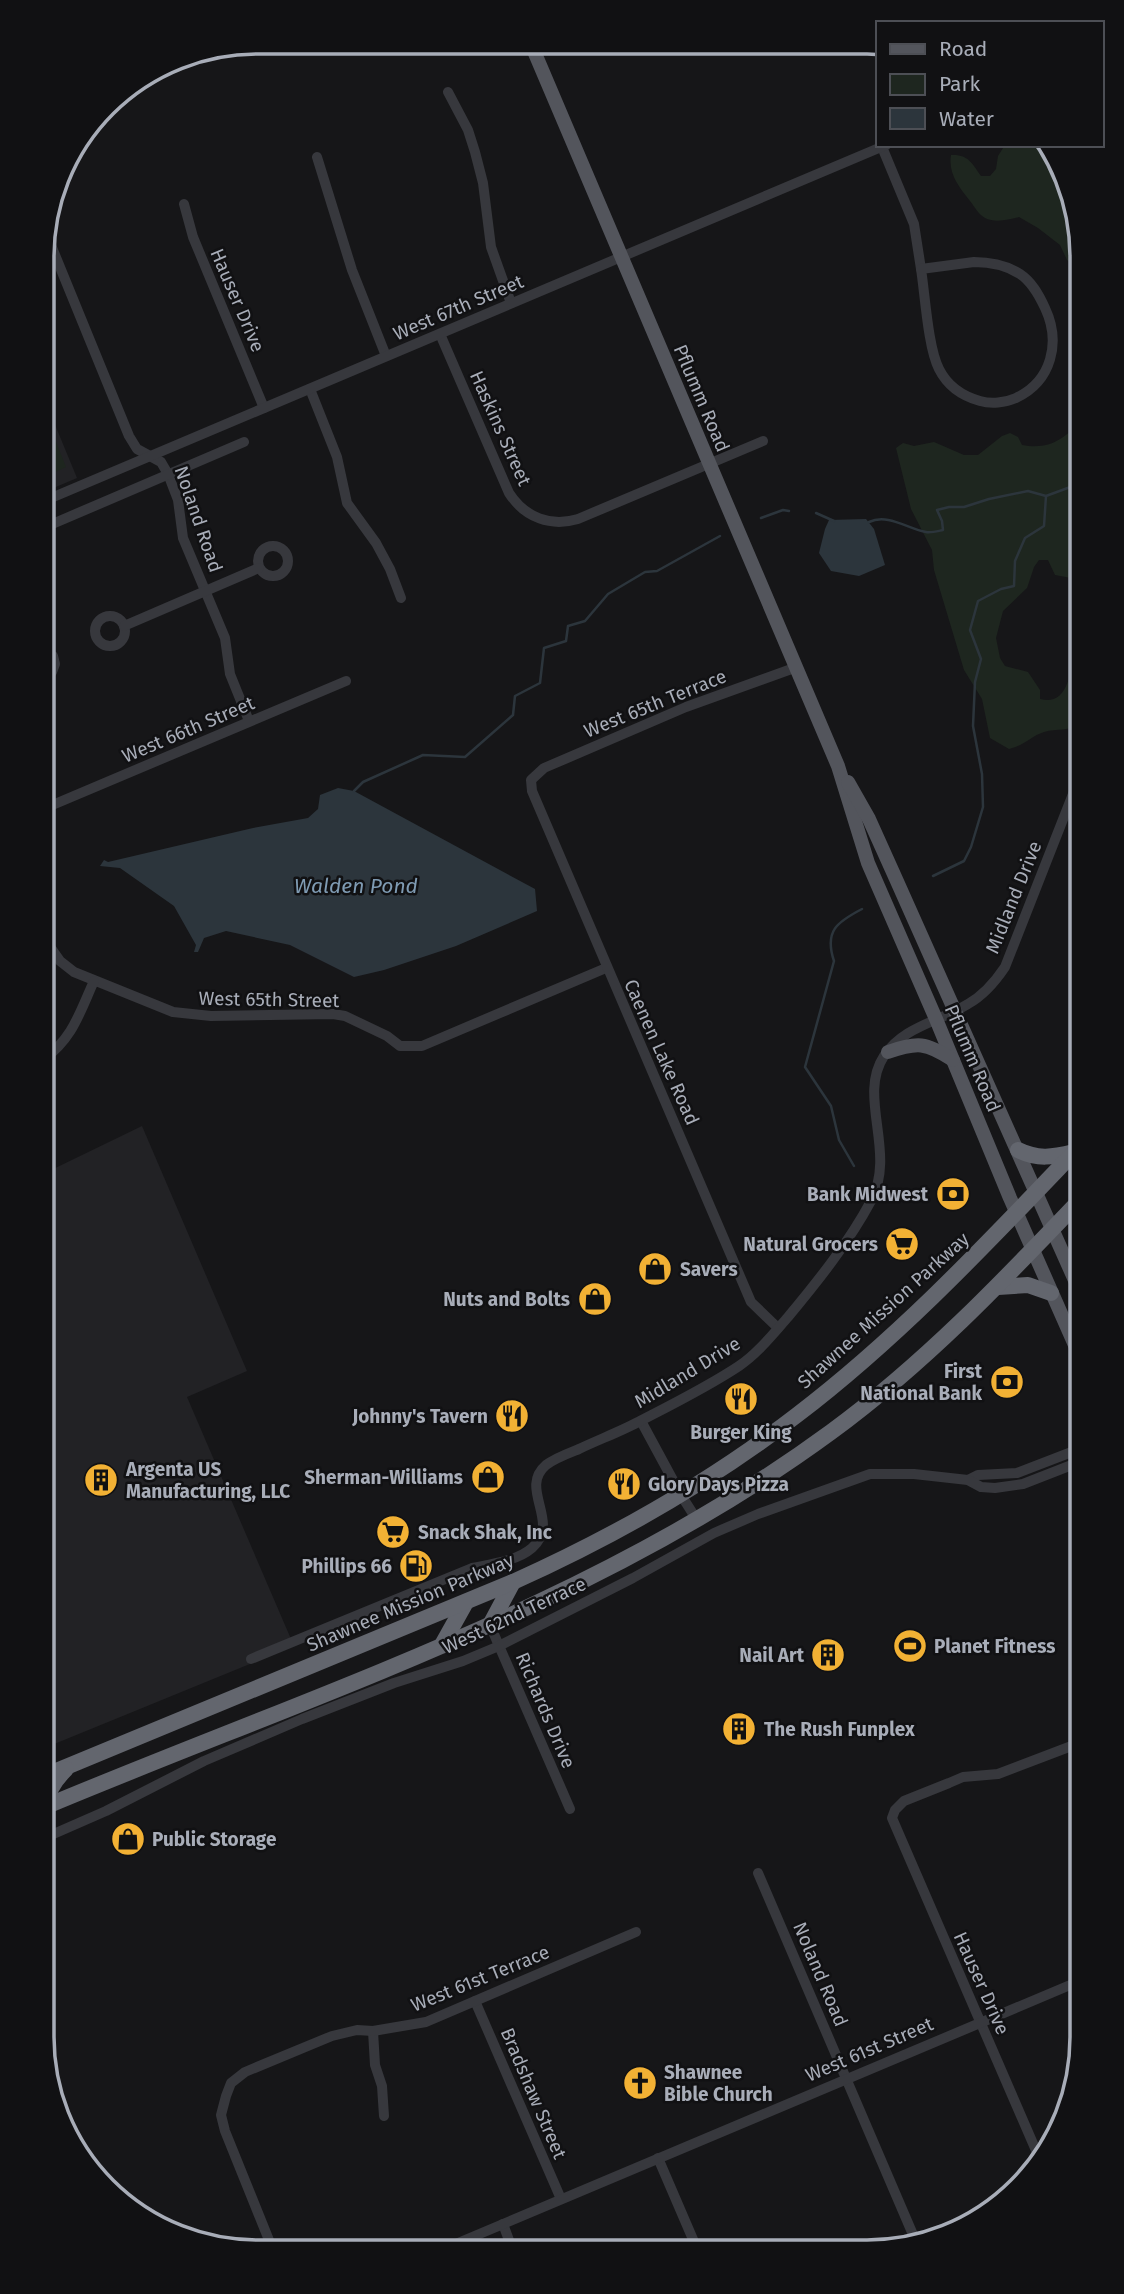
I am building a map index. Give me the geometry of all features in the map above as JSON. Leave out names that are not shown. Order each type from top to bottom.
[{"type":"highway","points":[[1018,1150],[1041,1157],[1052,1157],[1070,1151]]},
{"type":"highway","name":"Shawnee Mission Parkway","points":[[54,1772],[466,1602],[579,1551],[681,1495],[747,1451],[818,1398],[915,1315],[1069,1157]]},
{"type":"highway","points":[[54,1803],[490,1625],[583,1582],[697,1520],[792,1459],[856,1413],[910,1369],[998,1287],[1069,1211]]},
{"type":"highway","points":[[998,1287],[1028,1285],[1051,1293]]},
{"type":"highway","points":[[490,1625],[513,1581]]},
{"type":"highway","points":[[442,1645],[466,1602]]},
{"type":"highway","points":[[54,1784],[68,1767]]},
{"type":"main road","name":"Pflumm Road","points":[[535,54],[838,766],[868,863],[1016,1214],[1069,1330]]},
{"type":"main road","name":"Pflumm Road","points":[[838,766],[869,819],[1069,1267]]},
{"type":"main road","points":[[888,1052],[918,1044],[933,1048],[953,1060]]},
{"type":"street","points":[[448,92],[468,130],[475,152],[483,183],[491,247],[512,303]]},
{"type":"street","name":"West 67th Street","points":[[55,496],[882,147]]},
{"type":"street","points":[[884,147],[914,224],[935,360],[946,380],[970,398],[985,402],[1000,402],[1025,393],[1040,380],[1053,353],[1053,338],[1049,317],[1032,285],[1012,270],[989,262],[921,269]]},
{"type":"street","points":[[317,157],[352,270],[386,356]]},
{"type":"street","name":"Hauser Drive","points":[[184,204],[193,237],[264,408]]},
{"type":"street","name":"Noland Road","points":[[55,255],[130,436],[137,449],[161,462],[168,474],[178,500],[183,538],[225,638],[230,674],[249,721]]},
{"type":"street","name":"Haskins Street","points":[[440,334],[509,494],[522,510],[545,522],[578,519],[709,464]]},
{"type":"street","points":[[310,389],[337,457],[347,503],[376,543],[401,598]]},
{"type":"street","points":[[709,464],[763,441]]},
{"type":"street","points":[[55,523],[244,442]]},
{"type":"street","points":[[124,626],[259,568]]},
{"type":"street","name":"West 65th Terrace","points":[[531,780],[544,768],[652,722],[735,688],[797,667]]},
{"type":"street","name":"West 66th Street","points":[[55,804],[346,681]]},
{"type":"street","name":"Caenen Lake Road","points":[[531,780],[532,792],[606,968],[751,1303],[778,1328]]},
{"type":"street","name":"Midland Drive","points":[[251,1659],[472,1568],[509,1559],[531,1549],[539,1541],[543,1531],[544,1517],[536,1484],[545,1466],[641,1421],[740,1365],[761,1348],[830,1264],[873,1196],[880,1175],[881,1154],[874,1093],[876,1074],[888,1052],[909,1032],[954,1011],[980,996],[994,983],[1005,967],[1070,802]]},
{"type":"street","points":[[55,952],[60,961],[74,972],[94,981],[69,1036],[55,1051]]},
{"type":"street","name":"West 65th Street","points":[[94,981],[185,1015],[345,1016],[411,1051],[606,968]]},
{"type":"street","points":[[641,1421],[697,1520]]},
{"type":"street","name":"West 62nd Terrace","points":[[968,1480],[978,1475],[1017,1473],[1069,1453]]},
{"type":"street","name":"West 62nd Terrace","points":[[54,1834],[205,1761],[302,1719],[373,1690],[463,1661],[499,1646],[633,1578],[714,1533],[823,1490],[857,1478],[883,1473],[968,1480],[981,1487],[1010,1486],[1069,1466]]},
{"type":"street","name":"Richards Drive","points":[[490,1625],[570,1809]]},
{"type":"street","name":"Hauser Drive","points":[[1035,2149],[892,1818],[895,1810],[904,1801],[963,1777],[998,1773],[1069,1747]]},
{"type":"street","name":"Noland Road","points":[[758,1873],[913,2234]]},
{"type":"street","name":"West 61st Terrace","points":[[269,2240],[221,2115],[231,2083],[245,2072],[332,2036],[357,2030],[373,2031],[426,2022],[636,1932]]},
{"type":"street","name":"West 61st Street","points":[[465,2240],[1069,1985]]},
{"type":"street","name":"Bradshaw Street","points":[[475,2001],[561,2199]]},
{"type":"street","points":[[373,2031],[375,2065],[382,2086],[384,2116]]},
{"type":"street","points":[[658,2158],[693,2240]]},
{"type":"street","points":[[503,2224],[509,2240]]},
{"type":"shaded area","points":[[55,424],[77,478],[55,487]]},
{"type":"shaded area","points":[[142,1126],[247,1371],[187,1397],[294,1646],[54,1744],[54,1168]]},
{"type":"green space","points":[[1004,147],[1037,147],[1059,192],[1066,218],[1070,262],[1060,245],[1019,217],[997,221],[983,216],[958,185],[951,168],[951,155],[966,158],[981,176],[990,176],[996,169],[998,156]]},
{"type":"green space","points":[[1010,433],[1018,437],[1022,445],[1041,446],[1055,442],[1069,433],[1070,578],[1055,575],[1048,560],[1039,560],[1027,588],[1003,611],[996,638],[1000,658],[1005,666],[1028,672],[1040,690],[1040,699],[1048,700],[1059,696],[1070,676],[1070,728],[1044,732],[1009,749],[990,738],[982,699],[964,670],[934,570],[932,550],[911,509],[896,448],[903,443],[914,446],[934,442],[964,455],[978,455]]},
{"type":"green space","points":[[55,439],[66,467],[55,472]]},
{"type":"water","points":[[866,519],[874,529],[885,565],[859,576],[831,571],[819,553],[829,520]]},
{"type":"water","name":"Walden Pond","points":[[338,788],[354,791],[535,889],[537,911],[456,946],[354,977],[290,945],[226,931],[204,938],[198,952],[194,952],[196,945],[174,906],[120,868],[100,866],[104,860],[108,862],[308,818],[318,809],[320,795]]},
{"type":"waterway","points":[[869,522],[883,519],[932,532],[943,530],[937,510],[964,507],[1028,491],[1046,496],[1070,487]]},
{"type":"waterway","points":[[933,876],[964,861],[983,807],[982,774],[973,726],[975,682],[981,659],[970,630],[978,601],[1001,589],[1014,586],[1015,561],[1025,538],[1044,526],[1046,496]]},
{"type":"waterway","points":[[761,518],[783,510],[789,511]]},
{"type":"waterway","points":[[816,513],[834,521]]},
{"type":"waterway","points":[[354,791],[363,782],[423,755],[465,757],[513,715],[515,696],[540,683],[544,648],[566,641],[568,626],[585,621],[608,594],[645,572],[657,571],[720,536]]},
{"type":"waterway","points":[[854,1166],[839,1140],[831,1106],[805,1067],[834,961],[831,951],[832,935],[840,923],[862,909]]},
{"type":"place","name":"Bank Midwest","points":[[953,1194]]},
{"type":"place","name":"Natural Grocers","points":[[902,1244]]},
{"type":"place","name":"Savers","points":[[655,1269]]},
{"type":"place","name":"Nuts and Bolts","points":[[595,1299]]},
{"type":"place","name":"First National Bank","points":[[1007,1382]]},
{"type":"place","name":"Burger King","points":[[741,1399]]},
{"type":"place","name":"Johnny's Tavern","points":[[512,1416]]},
{"type":"place","name":"Sherman-Williams","points":[[488,1477]]},
{"type":"place","name":"Argenta US Manufacturing, LLC","points":[[101,1480]]},
{"type":"place","name":"Glory Days Pizza","points":[[624,1484]]},
{"type":"place","name":"Snack Shak, Inc","points":[[393,1532]]},
{"type":"place","name":"Phillips 66","points":[[416,1566]]},
{"type":"place","name":"Planet Fitness","points":[[910,1646]]},
{"type":"place","name":"Nail Art","points":[[828,1655]]},
{"type":"place","name":"The Rush Funplex","points":[[739,1729]]},
{"type":"place","name":"Public Storage","points":[[128,1839]]},
{"type":"place","name":"Shawnee Bible Church","points":[[640,2083]]}]
